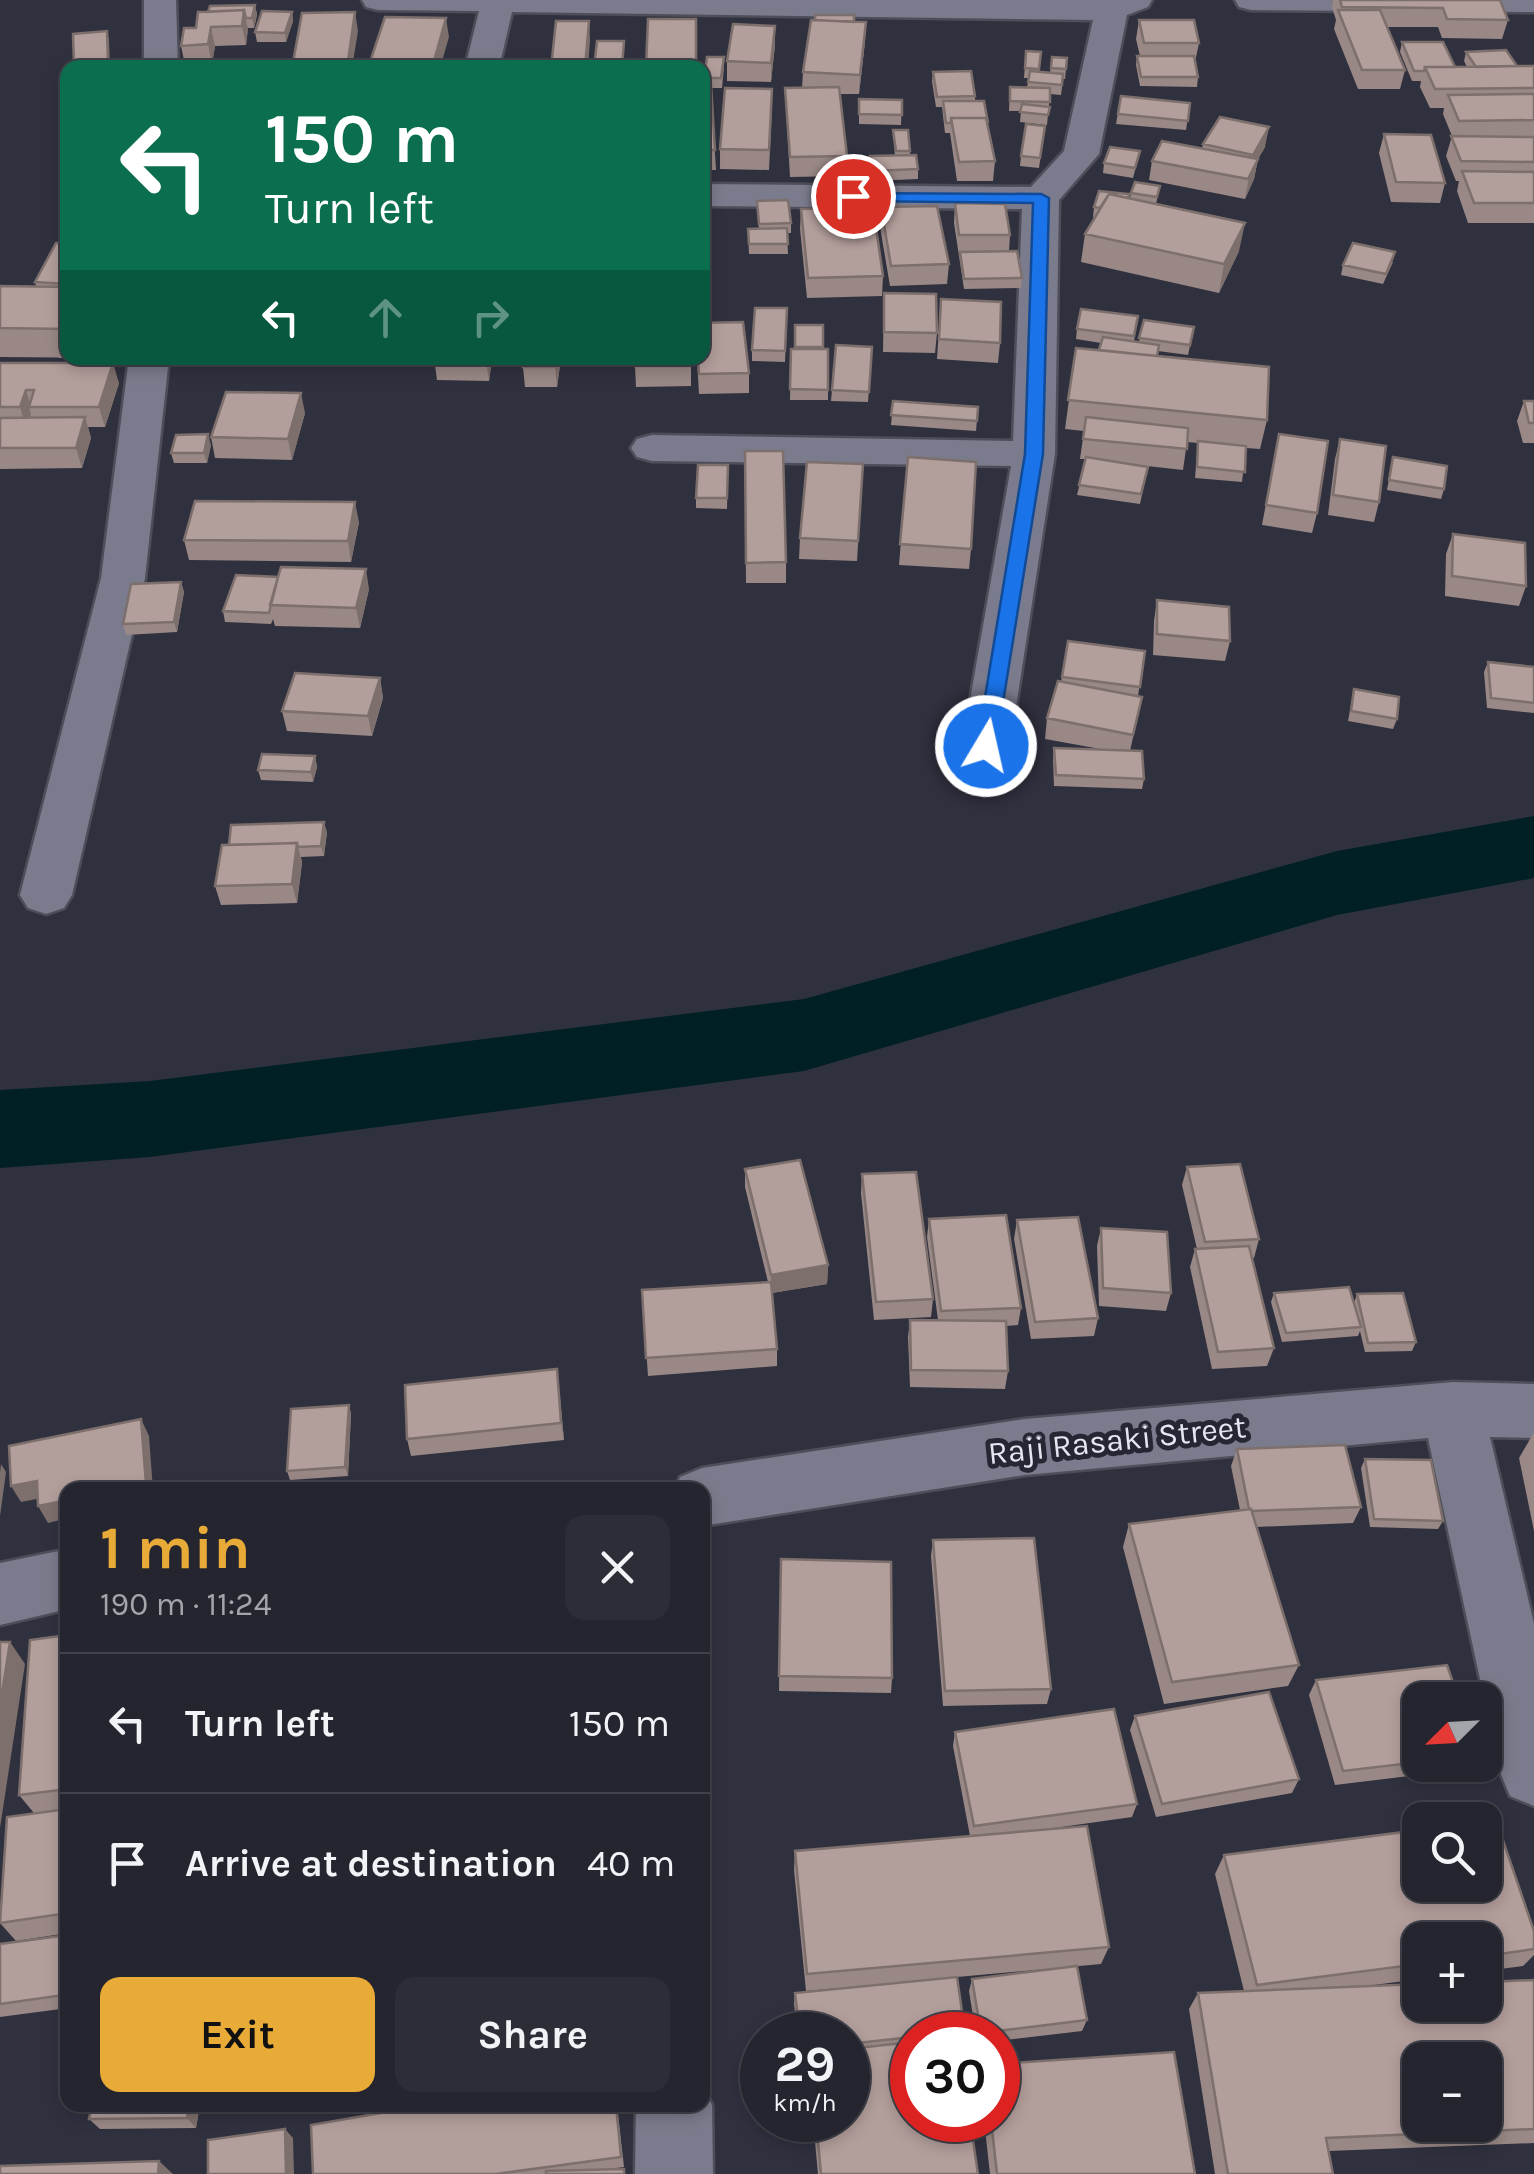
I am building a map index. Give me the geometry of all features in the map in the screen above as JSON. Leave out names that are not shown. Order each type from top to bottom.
[{"type":"street","points":[[160,0],[160,60]]},
{"type":"street","points":[[378,0],[1124,5],[1081,154],[1041,198],[1034,454],[986,746]]},
{"type":"street","points":[[1251,0],[1528,5]]},
{"type":"street","points":[[484,60],[496,2]]},
{"type":"street","points":[[710,194],[1041,198]]},
{"type":"street","points":[[46,895],[123,578],[148,365]]},
{"type":"street","points":[[652,448],[1034,454]]},
{"type":"street","points":[[1453,1409],[1534,1772]]},
{"type":"street","name":"Raji Rasaki Street","points":[[710,1495],[1025,1447],[1453,1409],[1534,1410]]},
{"type":"street","points":[[0,1594],[60,1581]]},
{"type":"street","points":[[674,2112],[674,2174]]},
{"type":"building","points":[[1340,0],[1500,0],[1508,20],[1447,19],[1443,8],[1342,7]]},
{"type":"building","points":[[255,5],[252,18],[246,18],[244,10],[208,12],[210,6]]},
{"type":"building","points":[[244,10],[242,26],[211,27],[208,44],[181,46],[184,28],[196,28],[198,12]]},
{"type":"building","points":[[1338,10],[1380,10],[1405,70],[1362,70]]},
{"type":"building","points":[[262,11],[292,12],[285,33],[255,32]]},
{"type":"building","points":[[355,12],[348,60],[293,60],[302,13]]},
{"type":"building","points":[[815,15],[854,15],[854,22],[815,20]]},
{"type":"building","points":[[385,17],[446,18],[434,60],[371,60]]},
{"type":"building","points":[[648,19],[696,19],[696,60],[646,60]]},
{"type":"building","points":[[811,20],[866,22],[860,75],[803,72]]},
{"type":"building","points":[[1139,20],[1194,20],[1199,43],[1144,43]]},
{"type":"building","points":[[556,21],[589,21],[586,60],[552,60]]},
{"type":"building","points":[[733,24],[775,26],[771,63],[727,61]]},
{"type":"building","points":[[107,31],[108,60],[74,60],[73,34]]},
{"type":"building","points":[[597,41],[624,41],[623,60],[595,60]]},
{"type":"building","points":[[1402,42],[1443,42],[1455,67],[1414,71]]},
{"type":"building","points":[[1506,50],[1517,66],[1476,67],[1466,52]]},
{"type":"building","points":[[1026,51],[1041,52],[1039,69],[1025,68]]},
{"type":"building","points":[[1137,56],[1194,56],[1198,77],[1141,77]]},
{"type":"building","points":[[724,57],[721,78],[710,78],[710,60],[707,60]]},
{"type":"building","points":[[1052,57],[1067,58],[1066,69],[1051,68]]},
{"type":"building","points":[[1534,66],[1534,88],[1435,89],[1425,67]]},
{"type":"building","points":[[971,71],[975,96],[937,97],[933,72]]},
{"type":"building","points":[[1030,71],[1063,74],[1062,85],[1028,82]]},
{"type":"building","points":[[710,84],[711,84],[715,150],[710,150]]},
{"type":"building","points":[[839,87],[847,156],[790,157],[785,88]]},
{"type":"building","points":[[1010,87],[1050,88],[1050,102],[1010,101]]},
{"type":"building","points":[[725,88],[772,89],[769,150],[720,149]]},
{"type":"building","points":[[1534,94],[1534,120],[1459,121],[1448,95]]},
{"type":"building","points":[[1121,96],[1190,103],[1188,121],[1118,114]]},
{"type":"building","points":[[859,99],[902,100],[902,115],[859,114]]},
{"type":"building","points":[[943,101],[984,101],[988,123],[986,118],[951,118],[951,123],[946,123]]},
{"type":"building","points":[[1022,104],[1050,107],[1048,115],[1020,112]]},
{"type":"building","points":[[1220,117],[1269,127],[1253,155],[1203,144]]},
{"type":"building","points":[[951,118],[986,118],[995,161],[959,162]]},
{"type":"building","points":[[1026,124],[1045,126],[1040,158],[1021,156]]},
{"type":"building","points":[[893,130],[908,130],[910,151],[896,151]]},
{"type":"building","points":[[1384,134],[1431,135],[1445,183],[1396,182]]},
{"type":"building","points":[[1451,136],[1534,137],[1534,162],[1461,161]]},
{"type":"building","points":[[1162,141],[1258,159],[1248,179],[1152,161]]},
{"type":"building","points":[[1110,147],[1140,151],[1135,168],[1104,163]]},
{"type":"building","points":[[916,155],[918,169],[872,171],[870,156]]},
{"type":"building","points":[[1462,171],[1534,172],[1534,203],[1474,203]]},
{"type":"building","points":[[1135,182],[1160,186],[1157,197],[1131,193]]},
{"type":"building","points":[[1099,191],[1129,194],[1128,198],[1109,194],[1100,208],[1094,207]]},
{"type":"building","points":[[1109,194],[1245,223],[1224,264],[1085,234]]},
{"type":"building","points":[[788,200],[791,223],[759,224],[757,201]]},
{"type":"building","points":[[955,203],[1005,204],[1010,235],[959,235]]},
{"type":"building","points":[[937,206],[949,264],[891,266],[881,207]]},
{"type":"building","points":[[873,207],[883,276],[808,278],[801,209]]},
{"type":"building","points":[[787,228],[788,244],[749,244],[748,229]]},
{"type":"building","points":[[56,243],[60,243],[60,284],[35,282]]},
{"type":"building","points":[[1353,243],[1395,252],[1386,274],[1343,265]]},
{"type":"building","points":[[1017,251],[1022,278],[964,279],[960,252]]},
{"type":"building","points":[[0,286],[60,287],[60,329],[0,328]]},
{"type":"building","points":[[884,293],[936,294],[937,333],[884,332]]},
{"type":"building","points":[[941,299],[1001,302],[1000,343],[939,339]]},
{"type":"building","points":[[755,308],[787,308],[785,351],[752,350]]},
{"type":"building","points":[[1081,309],[1138,316],[1134,336],[1077,329]]},
{"type":"building","points":[[1144,320],[1194,327],[1190,345],[1139,338]]},
{"type":"building","points":[[743,322],[749,373],[699,374],[698,365],[710,365],[710,323]]},
{"type":"building","points":[[795,325],[823,325],[823,347],[795,347]]},
{"type":"building","points":[[1103,337],[1159,345],[1157,356],[1099,350]]},
{"type":"building","points":[[836,345],[872,347],[869,392],[832,390]]},
{"type":"building","points":[[1076,348],[1269,367],[1267,420],[1068,400]]},
{"type":"building","points":[[791,349],[828,349],[828,390],[790,389]]},
{"type":"building","points":[[0,363],[112,365],[99,407],[29,407],[34,390],[26,390],[20,407],[0,407]]},
{"type":"building","points":[[523,365],[555,365],[555,367]]},
{"type":"building","points":[[226,392],[301,393],[288,439],[211,437]]},
{"type":"building","points":[[893,401],[978,407],[977,421],[891,415]]},
{"type":"building","points":[[1524,401],[1534,401],[1534,423],[1529,423]]},
{"type":"building","points":[[85,417],[76,448],[0,448],[0,418]]},
{"type":"building","points":[[1086,417],[1188,428],[1187,449],[1083,439]]},
{"type":"building","points":[[208,434],[204,453],[171,453],[176,435]]},
{"type":"building","points":[[1279,434],[1328,441],[1317,513],[1266,505]]},
{"type":"building","points":[[1340,439],[1386,446],[1379,502],[1333,495]]},
{"type":"building","points":[[1198,441],[1246,446],[1245,472],[1197,467]]},
{"type":"building","points":[[745,451],[783,451],[786,562],[746,563]]},
{"type":"building","points":[[908,457],[976,462],[971,549],[900,544]]},
{"type":"building","points":[[1086,457],[1148,467],[1141,494],[1079,485]]},
{"type":"building","points":[[1393,457],[1447,466],[1444,489],[1389,480]]},
{"type":"building","points":[[807,462],[863,464],[858,541],[800,538]]},
{"type":"building","points":[[698,465],[728,465],[727,498],[696,498]]},
{"type":"building","points":[[195,501],[355,502],[348,541],[184,540]]},
{"type":"building","points":[[1453,534],[1525,543],[1526,586],[1452,576]]},
{"type":"building","points":[[281,567],[366,569],[356,608],[270,605]]},
{"type":"building","points":[[236,575],[278,577],[269,613],[223,611]]},
{"type":"building","points":[[181,582],[174,622],[123,624],[131,584]]},
{"type":"building","points":[[1157,600],[1229,607],[1230,641],[1157,634]]},
{"type":"building","points":[[1068,641],[1145,651],[1140,687],[1062,677]]},
{"type":"building","points":[[1488,662],[1534,667],[1534,703],[1491,698]]},
{"type":"building","points":[[295,673],[380,678],[368,716],[282,711]]},
{"type":"building","points":[[1058,681],[1142,697],[1133,735],[1047,718]]},
{"type":"building","points":[[1354,689],[1399,697],[1397,719],[1351,711]]},
{"type":"building","points":[[1054,748],[1142,751],[1144,779],[1056,775]]},
{"type":"building","points":[[262,754],[315,756],[311,772],[258,770]]},
{"type":"building","points":[[324,822],[321,846],[229,845],[231,825]]},
{"type":"building","points":[[297,843],[292,884],[215,886],[222,845]]},
{"type":"building","points":[[800,1160],[828,1265],[771,1275],[745,1169]]},
{"type":"building","points":[[1240,1164],[1259,1239],[1205,1242],[1187,1167]]},
{"type":"building","points":[[916,1172],[933,1299],[876,1302],[862,1174]]},
{"type":"building","points":[[1006,1215],[1021,1308],[941,1311],[929,1219]]},
{"type":"building","points":[[1078,1217],[1098,1318],[1035,1322],[1017,1220]]},
{"type":"building","points":[[1101,1228],[1167,1232],[1171,1293],[1103,1288]]},
{"type":"building","points":[[1249,1246],[1274,1348],[1218,1352],[1195,1249]]},
{"type":"building","points":[[771,1282],[777,1349],[646,1358],[642,1290]]},
{"type":"building","points":[[1349,1287],[1361,1327],[1286,1333],[1274,1293]]},
{"type":"building","points":[[1403,1293],[1416,1342],[1368,1343],[1357,1294]]},
{"type":"building","points":[[910,1320],[1006,1321],[1008,1371],[911,1370]]},
{"type":"building","points":[[557,1369],[561,1423],[407,1439],[405,1385]]},
{"type":"building","points":[[349,1405],[345,1467],[287,1471],[291,1409]]},
{"type":"building","points":[[141,1419],[146,1482],[60,1482],[60,1502],[38,1506],[37,1481],[11,1486],[9,1446]]},
{"type":"building","points":[[1345,1445],[1361,1507],[1249,1509],[1237,1449]]},
{"type":"building","points":[[1365,1459],[1431,1460],[1443,1521],[1374,1519]]},
{"type":"building","points":[[1251,1509],[1299,1665],[1172,1682],[1129,1524]]},
{"type":"building","points":[[1034,1538],[1051,1689],[945,1691],[933,1540]]},
{"type":"building","points":[[781,1559],[891,1562],[892,1678],[779,1676]]},
{"type":"building","points":[[60,1636],[60,1790],[19,1795],[30,1640]]},
{"type":"building","points":[[0,1642],[10,1642],[0,1706]]},
{"type":"building","points":[[1447,1665],[1453,1682],[1402,1682],[1402,1764],[1343,1771],[1316,1680]]},
{"type":"building","points":[[1269,1692],[1299,1779],[1162,1804],[1135,1716]]},
{"type":"building","points":[[1114,1709],[1137,1804],[974,1826],[955,1732]]},
{"type":"building","points":[[60,1810],[60,1914],[0,1923],[7,1817]]},
{"type":"building","points":[[1087,1826],[1109,1947],[807,1974],[795,1851]]},
{"type":"building","points":[[1402,1832],[1402,1902],[1502,1902],[1502,1838],[1534,1931],[1534,1949],[1502,1954],[1502,1922],[1402,1922],[1402,1966],[1257,1985],[1224,1855]]},
{"type":"building","points":[[60,1936],[60,1996],[0,2004],[0,1944]]},
{"type":"building","points":[[1077,1966],[1087,2020],[1020,2028],[1020,2012],[978,2012],[972,1979]]},
{"type":"building","points":[[957,1977],[962,2012],[890,2012],[890,2039],[870,2042],[870,2012],[797,2012],[795,1993]]},
{"type":"building","points":[[1534,1980],[1534,2129],[1502,2130],[1502,2042],[1402,2042],[1402,2135],[1326,2138],[1333,2174],[1228,2174],[1198,1993],[1402,1985],[1402,2022],[1502,2022],[1502,1981]]},
{"type":"building","points":[[890,2044],[890,2142],[973,2142],[978,2174],[821,2174],[818,2142],[870,2142],[870,2047]]},
{"type":"building","points":[[1174,2052],[1195,2174],[997,2174],[993,2142],[1020,2142],[1020,2062]]},
{"type":"building","points":[[90,2112],[188,2112],[187,2118],[89,2119]]},
{"type":"building","points":[[386,2112],[617,2112],[621,2157],[496,2174],[313,2174],[311,2125]]},
{"type":"building","points":[[285,2129],[286,2174],[208,2174],[208,2140]]},
{"type":"building","points":[[159,2161],[158,2174],[0,2174],[0,2166]]},
{"type":"building","points":[[624,2169],[624,2174],[546,2174],[546,2171]]},
{"type":"waterway","points":[[0,1129],[150,1119],[804,1035],[1337,883],[1534,847]]},
{"type":"route","points":[[853,196],[1041,198],[1034,454],[986,746]]}]
